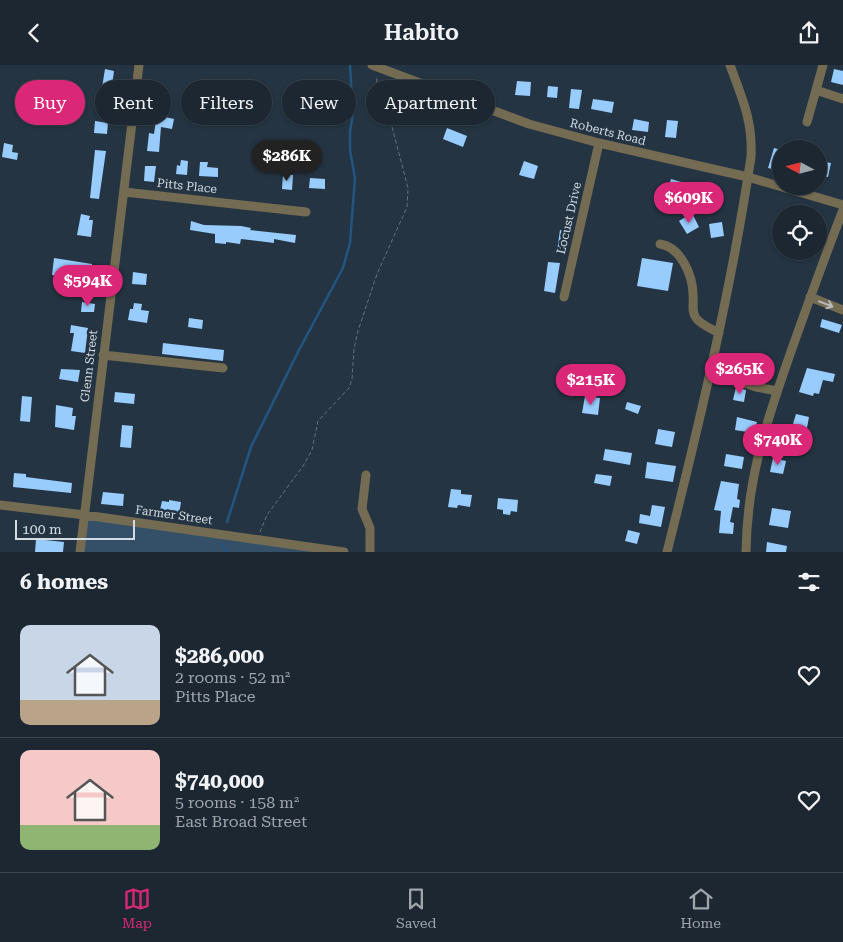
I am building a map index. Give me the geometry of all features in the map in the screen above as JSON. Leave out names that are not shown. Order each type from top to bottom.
[{"type":"street","name":"Glenn Street","points":[[80,552],[102,355],[139,65]]},
{"type":"street","points":[[667,552],[719,333],[752,157],[752,129],[730,65]]},
{"type":"street","points":[[807,122],[823,65]]},
{"type":"street","name":"Roberts Road","points":[[376,66],[529,124],[599,143],[748,177],[843,205]]},
{"type":"street","points":[[816,90],[843,99]]},
{"type":"street","name":"Locust Drive","points":[[564,297],[599,143]]},
{"type":"street","name":"Pitts Place","points":[[124,192],[306,213]]},
{"type":"street","points":[[746,552],[751,483],[768,419],[843,209]]},
{"type":"street","points":[[660,244],[668,245],[682,259],[692,281],[692,310],[697,319],[719,333]]},
{"type":"street","points":[[810,297],[843,310]]},
{"type":"street","points":[[102,355],[223,368]]},
{"type":"street","points":[[709,378],[733,379],[756,387],[777,391]]},
{"type":"street","points":[[366,475],[362,509],[370,528],[370,552]]},
{"type":"street","name":"Farmer Street","points":[[0,505],[85,515],[344,552]]},
{"type":"path","points":[[258,540],[261,527],[267,515],[303,466],[312,450],[318,421],[349,388],[352,379],[354,349],[358,331],[381,266],[407,207],[408,188],[396,148],[395,133],[376,89],[376,66]]},
{"type":"shaded area","points":[[82,514],[322,552],[78,552]]},
{"type":"building","points":[[105,69],[114,71],[113,80],[103,80]]},
{"type":"building","points":[[834,69],[843,71],[843,85],[831,82]]},
{"type":"building","points":[[517,81],[531,82],[530,96],[515,95]]},
{"type":"building","points":[[548,86],[558,87],[557,98],[547,97]]},
{"type":"building","points":[[571,89],[582,90],[579,109],[569,108]]},
{"type":"building","points":[[593,99],[614,102],[612,113],[591,109]]},
{"type":"building","points":[[171,118],[174,119],[172,129],[161,127],[159,152],[147,151],[149,133],[154,134],[155,125],[171,125]]},
{"type":"building","points":[[634,119],[649,122],[648,132],[632,130]]},
{"type":"building","points":[[667,120],[678,121],[676,138],[665,137]]},
{"type":"building","points":[[95,121],[95,125],[108,125],[107,134],[94,133]]},
{"type":"building","points":[[447,128],[467,136],[463,147],[443,139]]},
{"type":"building","points":[[4,143],[13,145],[12,152],[18,153],[17,160],[2,157]]},
{"type":"building","points":[[95,150],[106,151],[99,199],[90,198]]},
{"type":"building","points":[[772,155],[772,169],[768,168]]},
{"type":"building","points":[[181,160],[188,161],[187,175],[176,174],[177,165],[180,166]]},
{"type":"building","points":[[524,161],[538,166],[534,179],[519,175]]},
{"type":"building","points":[[200,162],[208,162],[207,167],[218,168],[218,177],[199,176]]},
{"type":"building","points":[[828,162],[831,163],[828,177]]},
{"type":"building","points":[[145,166],[156,166],[154,182],[144,181]]},
{"type":"building","points":[[283,174],[293,175],[292,190],[282,189]]},
{"type":"building","points":[[310,178],[325,179],[325,189],[309,188]]},
{"type":"building","points":[[671,179],[688,184],[684,198],[667,193]]},
{"type":"building","points":[[692,213],[699,227],[687,234],[679,221]]},
{"type":"building","points":[[81,214],[90,216],[89,220],[93,220],[91,237],[77,235]]},
{"type":"building","points":[[191,221],[204,225],[241,226],[251,228],[250,230],[296,235],[295,243],[274,239],[274,243],[241,239],[240,244],[215,243],[215,234],[190,230]]},
{"type":"building","points":[[722,222],[724,236],[711,238],[709,224]]},
{"type":"building","points":[[560,230],[567,231],[564,252],[557,251]]},
{"type":"building","points":[[54,258],[92,264],[90,280],[52,275]]},
{"type":"building","points":[[642,258],[673,263],[668,291],[637,286]]},
{"type":"building","points":[[548,262],[560,263],[555,293],[544,291]]},
{"type":"building","points":[[133,272],[147,274],[146,285],[132,284]]},
{"type":"building","points":[[82,302],[95,304],[94,312],[81,312]]},
{"type":"building","points":[[134,303],[142,304],[141,310],[149,311],[147,323],[128,320],[130,309],[133,309]]},
{"type":"building","points":[[189,318],[203,320],[202,329],[188,327]]},
{"type":"building","points":[[822,319],[842,325],[839,333],[820,327]]},
{"type":"building","points":[[71,325],[88,328],[85,353],[71,351],[74,333],[70,333]]},
{"type":"building","points":[[163,343],[224,350],[223,361],[162,354]]},
{"type":"building","points":[[807,368],[835,374],[833,382],[823,380],[819,394],[814,393],[813,396],[799,392]]},
{"type":"building","points":[[61,369],[80,370],[78,382],[59,379]]},
{"type":"building","points":[[736,387],[746,390],[744,402],[733,400]]},
{"type":"building","points":[[115,392],[135,394],[134,404],[114,402]]},
{"type":"building","points":[[22,396],[32,397],[30,422],[20,421]]},
{"type":"building","points":[[585,396],[600,398],[598,415],[582,413]]},
{"type":"building","points":[[627,402],[641,406],[638,414],[625,409]]},
{"type":"building","points":[[56,405],[73,408],[72,416],[76,416],[74,430],[55,427]]},
{"type":"building","points":[[796,414],[809,417],[804,444],[798,442],[795,456],[784,454]]},
{"type":"building","points":[[737,417],[757,422],[754,433],[735,430]]},
{"type":"building","points":[[122,425],[133,426],[131,448],[120,447]]},
{"type":"building","points":[[658,429],[675,432],[672,447],[655,444]]},
{"type":"building","points":[[605,449],[632,453],[630,465],[603,460]]},
{"type":"building","points":[[726,454],[744,457],[742,469],[724,466]]},
{"type":"building","points":[[773,458],[786,461],[783,474],[770,472]]},
{"type":"building","points":[[647,462],[676,466],[673,482],[645,478]]},
{"type":"building","points":[[14,473],[26,474],[26,477],[72,483],[71,493],[13,487]]},
{"type":"building","points":[[596,474],[612,476],[610,486],[594,483]]},
{"type":"building","points":[[721,481],[739,484],[737,499],[740,500],[739,508],[733,507],[730,522],[734,523],[733,534],[719,533],[721,511],[714,510]]},
{"type":"building","points":[[451,489],[461,490],[461,494],[472,495],[470,507],[458,505],[457,508],[448,507]]},
{"type":"building","points":[[103,492],[124,494],[123,506],[101,504]]},
{"type":"building","points":[[498,498],[518,500],[517,512],[511,511],[510,515],[503,514],[503,510],[497,509]]},
{"type":"building","points":[[169,500],[181,502],[179,515],[160,510],[162,501],[169,502]]},
{"type":"building","points":[[652,505],[665,507],[661,527],[639,523],[640,514],[650,516]]},
{"type":"building","points":[[772,508],[791,511],[788,528],[769,525]]},
{"type":"building","points":[[628,530],[640,533],[637,544],[625,541]]},
{"type":"building","points":[[36,539],[64,542],[63,552],[35,552]]},
{"type":"building","points":[[767,542],[787,546],[786,552],[766,552]]},
{"type":"waterway","points":[[227,522],[251,447],[299,350],[343,268],[350,243],[355,178],[350,150],[350,131],[353,114],[350,65]]},
{"type":"waterway","points":[[223,545],[225,552]]}]
